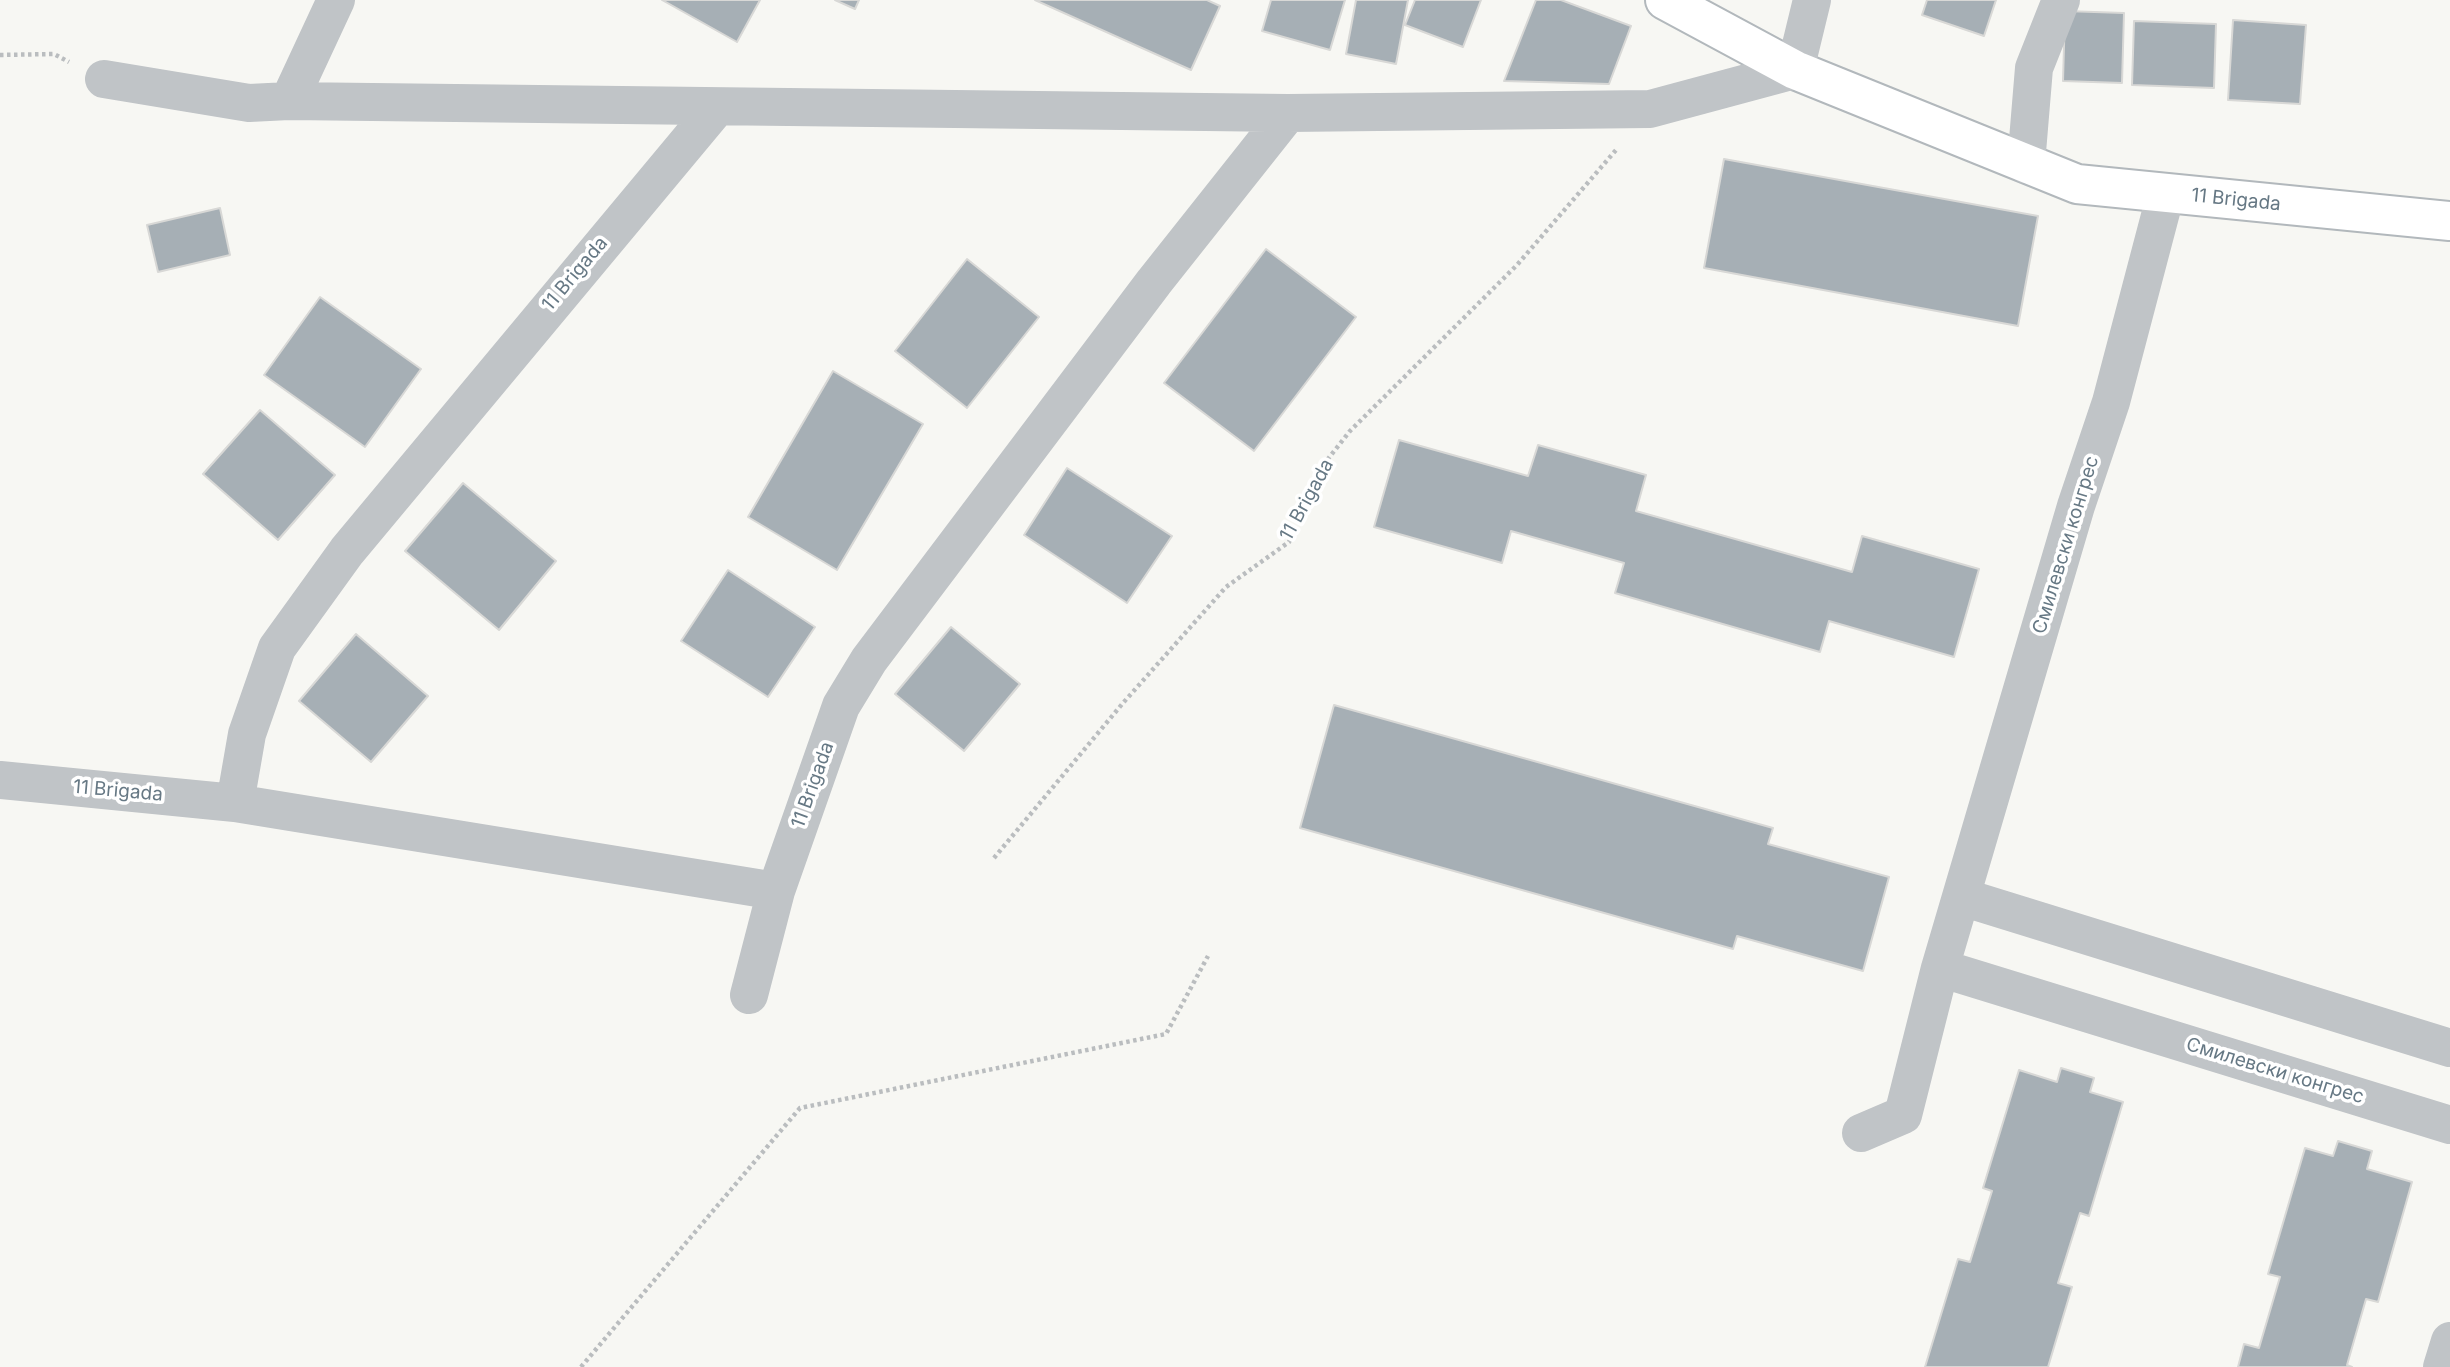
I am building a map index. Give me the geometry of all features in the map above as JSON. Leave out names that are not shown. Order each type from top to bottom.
[{"type":"main road","name":"11 Brigada","points":[[1665,0],[1708,12],[1795,70],[2077,184],[2450,221]]},
{"type":"street","points":[[289,101],[336,0]]},
{"type":"street","points":[[104,79],[249,103],[289,101],[1288,113],[1650,109],[1795,70],[1812,0]]},
{"type":"street","points":[[2026,163],[2034,68],[2061,0]]},
{"type":"street","name":"11 Brigada","points":[[235,803],[247,734],[277,648],[347,551],[717,107]]},
{"type":"street","name":"11 Brigada","points":[[749,995],[776,891],[841,706],[869,660],[1154,282],[1288,113]]},
{"type":"street","name":"Смилевски конгрес","points":[[1861,1133],[1903,1115],[1940,968],[2076,506],[2111,402],[2166,193]]},
{"type":"street","name":"11 Brigada","points":[[0,780],[235,803],[776,891]]},
{"type":"street","points":[[1962,897],[2450,1048]]},
{"type":"street","name":"Смилевски конгрес","points":[[1940,968],[2450,1125]]},
{"type":"street","points":[[2442,1367],[2450,1341]]},
{"type":"path","points":[[0,55],[54,54],[104,79]]},
{"type":"path","name":"11 Brigada","points":[[994,858],[1123,703],[1226,587],[1289,542],[1328,459],[1350,431],[1517,265],[1650,109]]},
{"type":"path","points":[[581,1367],[800,1108],[1166,1034],[1208,956]]},
{"type":"building","points":[[662,0],[760,0],[737,42]]},
{"type":"building","points":[[835,0],[859,0],[855,9]]},
{"type":"building","points":[[1035,0],[1207,0],[1220,6],[1191,70]]},
{"type":"building","points":[[1271,0],[1345,0],[1330,50],[1262,31]]},
{"type":"building","points":[[1356,0],[1408,0],[1396,64],[1346,54]]},
{"type":"building","points":[[1415,0],[1481,0],[1463,47],[1405,25]]},
{"type":"building","points":[[1536,0],[1561,0],[1631,26],[1609,84],[1504,81]]},
{"type":"building","points":[[1927,0],[1996,0],[1984,36],[1922,15]]},
{"type":"building","points":[[2065,11],[2124,13],[2122,83],[2063,81]]},
{"type":"building","points":[[2233,20],[2306,25],[2300,104],[2228,100]]},
{"type":"building","points":[[2134,21],[2216,24],[2214,88],[2132,85]]},
{"type":"building","points":[[1724,159],[2038,216],[2018,326],[1704,268]]},
{"type":"building","points":[[220,208],[230,255],[158,272],[147,225]]},
{"type":"building","points":[[1266,249],[1356,317],[1254,451],[1164,383]]},
{"type":"building","points":[[967,259],[1039,317],[967,408],[895,351]]},
{"type":"building","points":[[320,297],[421,369],[365,447],[264,375]]},
{"type":"building","points":[[833,371],[923,424],[837,570],[748,517]]},
{"type":"building","points":[[260,410],[335,475],[278,540],[203,474]]},
{"type":"building","points":[[1399,440],[1528,476],[1538,445],[1646,475],[1636,511],[1852,572],[1862,536],[1979,569],[1954,657],[1829,621],[1820,652],[1615,593],[1624,563],[1511,531],[1502,563],[1374,527]]},
{"type":"building","points":[[1067,468],[1172,536],[1127,603],[1024,535]]},
{"type":"building","points":[[463,483],[556,561],[499,630],[405,551]]},
{"type":"building","points":[[728,570],[815,627],[768,697],[681,641]]},
{"type":"building","points":[[951,627],[1020,684],[964,751],[895,694]]},
{"type":"building","points":[[356,634],[428,696],[371,762],[299,701]]},
{"type":"building","points":[[1334,705],[1773,828],[1768,844],[1889,877],[1863,971],[1737,936],[1733,949],[1300,828]]},
{"type":"building","points":[[2061,1068],[2094,1078],[2090,1092],[2123,1102],[2089,1216],[2080,1213],[2058,1283],[2072,1287],[2048,1367],[1925,1367],[1958,1259],[1970,1262],[1992,1191],[1983,1188],[2019,1070],[2057,1082]]},
{"type":"building","points":[[2338,1141],[2372,1151],[2367,1169],[2412,1182],[2378,1302],[2366,1299],[2347,1365],[2352,1367],[2238,1367],[2244,1344],[2259,1348],[2280,1277],[2268,1274],[2305,1148],[2333,1156]]}]
